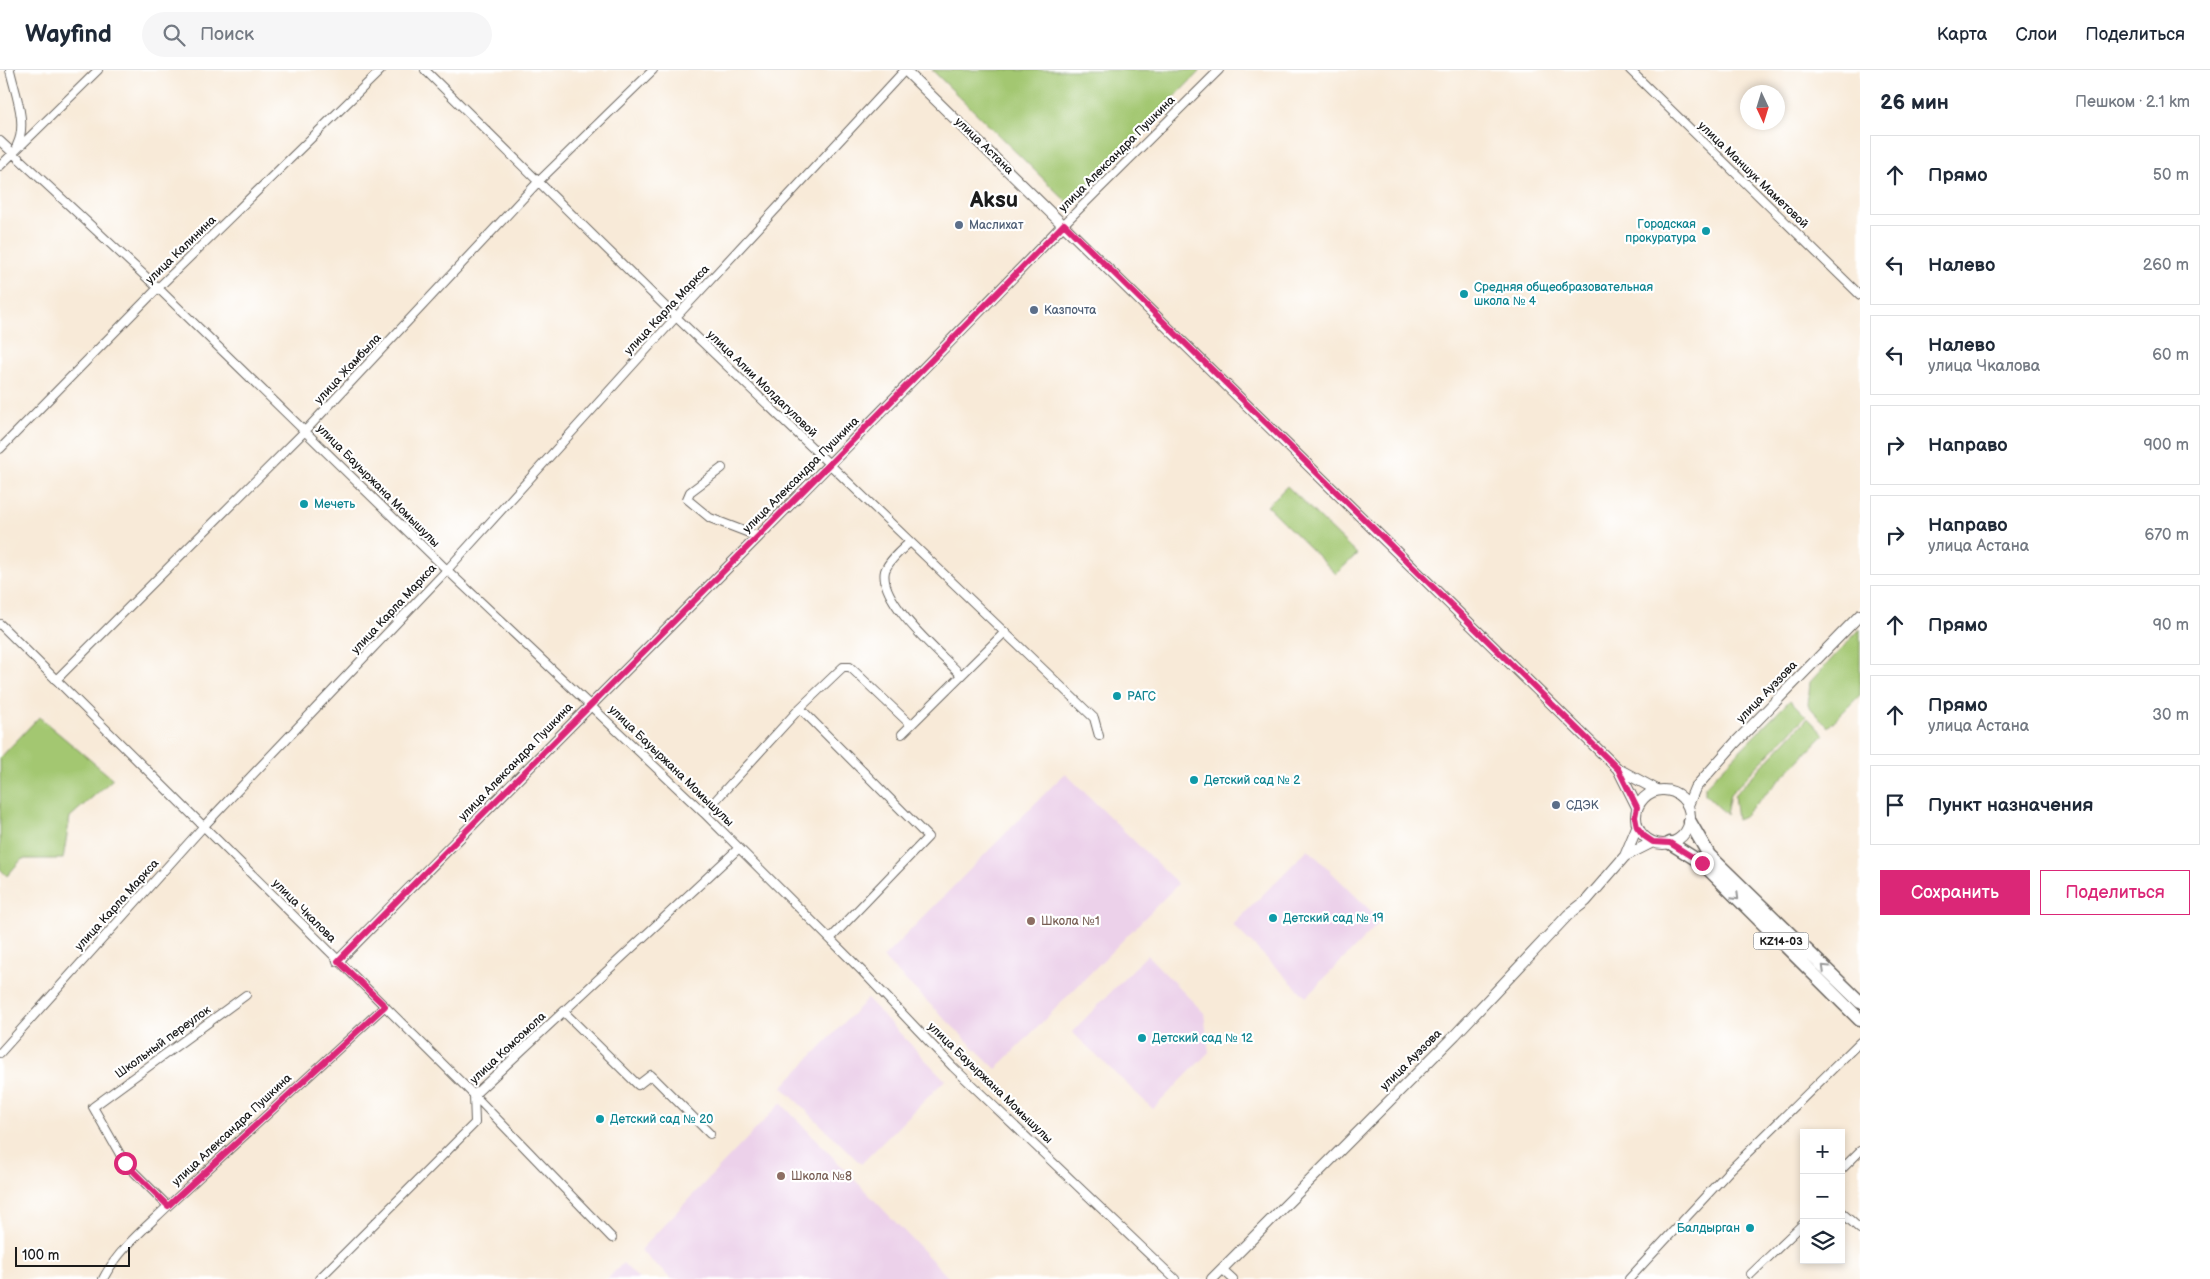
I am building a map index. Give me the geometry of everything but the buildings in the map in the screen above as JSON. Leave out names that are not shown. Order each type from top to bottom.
[{"type":"main road","name":"KZ14-03","points":[[1690,822],[1709,856],[1860,1002]]},
{"type":"main road","name":"KZ14-03","points":[[1670,843],[1702,863],[1860,1020]]},
{"type":"street","points":[[10,70],[22,126],[21,138],[13,152]]},
{"type":"street","points":[[0,166],[98,70]]},
{"type":"street","name":"улица Калинина","points":[[0,449],[158,288],[381,70]]},
{"type":"street","name":"улица Алии Молдагуловой","points":[[425,70],[676,317],[1094,718],[1099,736]]},
{"type":"street","name":"улица Жамбыла","points":[[56,680],[306,430],[539,181],[653,70]]},
{"type":"street","name":"улица Астана","points":[[905,70],[1618,769]]},
{"type":"street","name":"улица Карла Маркса","points":[[0,1053],[203,827],[447,570],[676,317],[905,70]]},
{"type":"street","name":"улица Александра Пушкина","points":[[338,961],[590,704],[830,465],[1064,224],[1219,70]]},
{"type":"street","name":"улица Маншук Маметовой","points":[[1630,70],[1860,295]]},
{"type":"street","name":"улица Бауыржана Момышулы","points":[[0,140],[158,288],[306,430],[447,570],[704,813],[953,1066],[1175,1279]]},
{"type":"street","points":[[722,468],[690,492],[688,499],[710,518],[757,536]]},
{"type":"street","points":[[910,542],[886,569],[884,578],[889,593],[902,614],[961,674]]},
{"type":"street","name":"улица Ауэзова","points":[[1688,805],[1695,788],[1735,743],[1860,615]]},
{"type":"street","name":"улица Чкалова","points":[[0,624],[474,1095],[612,1238]]},
{"type":"street","points":[[902,734],[1005,632]]},
{"type":"street","points":[[704,813],[800,708],[843,667],[850,667],[911,725]]},
{"type":"street","points":[[800,708],[928,838],[830,939]]},
{"type":"street","points":[[1618,769],[1657,790]]},
{"type":"street","points":[[1618,769],[1637,807]]},
{"type":"street","points":[[1653,842],[1644,836],[1637,827],[1635,817],[1637,807],[1645,796],[1657,790],[1695,788]]},
{"type":"street","points":[[1625,856],[1653,842],[1670,843],[1683,836],[1690,822],[1688,805],[1682,796],[1672,790]]},
{"type":"street","points":[[1625,856],[1637,827]]},
{"type":"street","name":"улица Комсомола","points":[[319,1279],[476,1123],[474,1095],[739,848]]},
{"type":"street","name":"улица Ауэзова","points":[[1212,1279],[1455,1035],[1568,915],[1586,901],[1625,856]]},
{"type":"street","name":"Школьный переулок","points":[[168,1206],[125,1163],[93,1108],[246,995]]},
{"type":"street","name":"улица Александра Пушкина","points":[[103,1279],[110,1266],[168,1206],[385,1006]]},
{"type":"street","points":[[564,1012],[638,1085],[651,1075],[710,1134]]},
{"type":"street","points":[[1629,1279],[1730,1170],[1860,1042]]},
{"type":"street","points":[[1845,1166],[1860,1151]]},
{"type":"street","points":[[1845,1215],[1860,1228]]},
{"type":"street","points":[[1751,1274],[1800,1228]]},
{"type":"street","points":[[1222,1269],[1233,1279]]},
{"type":"shaded area","name":"Школа №1","points":[[1065,773],[1178,884],[996,1069],[883,958]]},
{"type":"shaded area","points":[[1308,849],[1381,921],[1306,997],[1233,925]]},
{"type":"shaded area","points":[[1147,955],[1204,1013],[1209,1052],[1153,1109],[1072,1032]]},
{"type":"shaded area","points":[[867,999],[945,1080],[861,1164],[782,1087]]},
{"type":"shaded area","name":"Школа №8","points":[[781,1103],[950,1279],[671,1279],[640,1250]]},
{"type":"shaded area","points":[[623,1263],[639,1279],[607,1279]]},
{"type":"green space","points":[[932,70],[1201,70],[1069,204]]},
{"type":"green space","points":[[1287,486],[1357,554],[1336,574],[1267,506]]},
{"type":"green space","points":[[1860,629],[1860,695],[1828,727],[1808,705],[1810,682]]},
{"type":"green space","points":[[1790,700],[1806,716],[1730,794],[1726,814],[1705,794],[1705,786]]},
{"type":"green space","points":[[39,717],[113,779],[70,817],[63,859],[22,859],[7,876],[0,869],[0,758]]},
{"type":"green space","points":[[1808,718],[1824,735],[1742,818],[1737,820],[1734,795]]},
{"type":"place","name":"Маслихат","points":[[959,225]]},
{"type":"place","name":"Городская прокуратура","points":[[1706,231]]},
{"type":"place","name":"Средняя общеобразовательная школа № 4","points":[[1464,294]]},
{"type":"place","name":"Казпочта","points":[[1034,310]]},
{"type":"place","name":"Мечеть","points":[[304,504]]},
{"type":"place","name":"РАГС","points":[[1117,696]]},
{"type":"place","name":"Детский сад № 2","points":[[1194,780]]},
{"type":"place","name":"СДЭК","points":[[1556,805]]},
{"type":"place","name":"Детский сад № 19","points":[[1273,918]]},
{"type":"place","name":"Школа №1","points":[[1031,921]]},
{"type":"place","name":"Детский сад № 12","points":[[1142,1038]]},
{"type":"place","name":"Детский сад № 20","points":[[600,1119]]},
{"type":"place","name":"Школа №8","points":[[781,1176]]},
{"type":"place","name":"Балдырган","points":[[1750,1228]]},
{"type":"district","name":"Aksu","points":[[994,200]]},
{"type":"route","points":[[125,1163],[168,1206],[385,1006],[338,961],[590,704],[830,465],[1064,224],[1618,769],[1637,807],[1635,817],[1637,827],[1644,836],[1653,842],[1661,844],[1670,843],[1702,863]]}]
